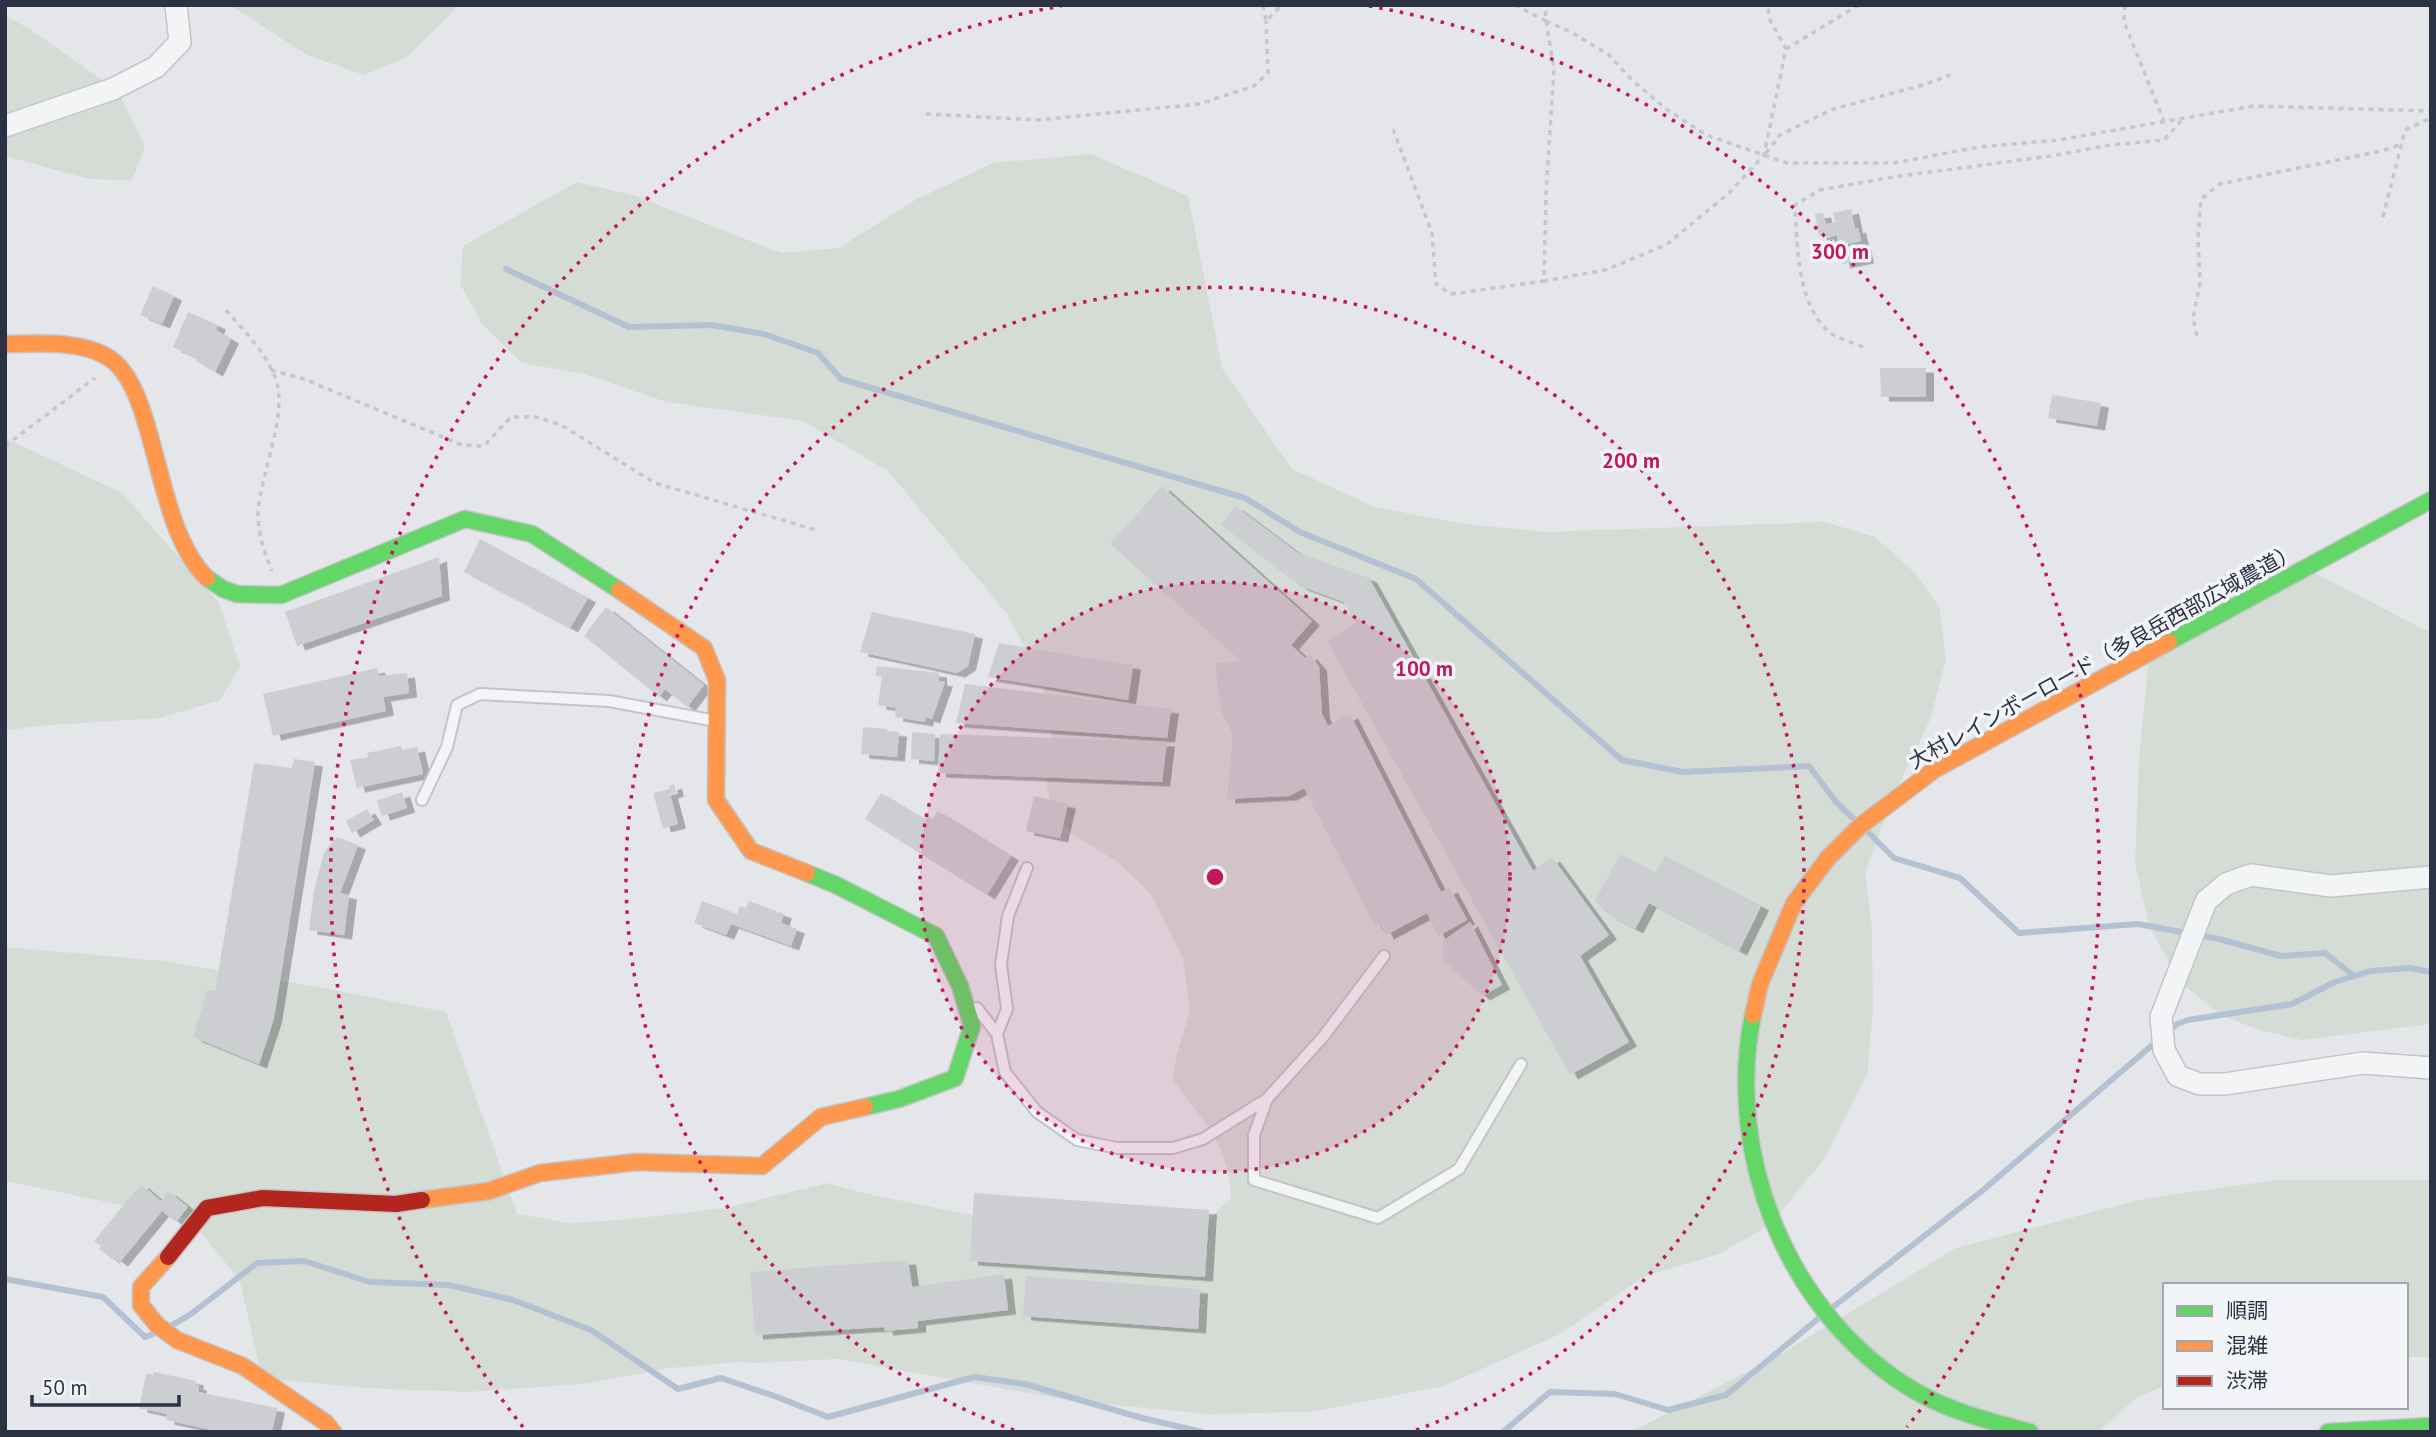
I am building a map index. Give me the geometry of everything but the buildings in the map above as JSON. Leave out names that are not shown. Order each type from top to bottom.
[{"type":"street","points":[[5,126],[113,89],[156,66],[180,42],[176,5]]},
{"type":"street","points":[[5,344],[68,345],[116,362],[138,397],[181,542],[199,572],[223,590],[253,596],[281,595],[465,519],[532,534],[583,565],[704,648],[717,681],[716,800],[751,851],[836,886],[936,936],[960,986],[972,1026],[955,1078],[899,1098],[821,1117],[762,1166],[637,1162],[540,1173],[489,1191],[396,1204],[263,1198],[207,1208],[153,1276],[141,1287],[141,1305],[157,1325],[175,1338],[243,1366],[326,1423],[333,1432]]},
{"type":"street","name":"大村レインボーロード（多良岳西部広域農道）","points":[[2030,1432],[1961,1413],[1915,1390],[1872,1361],[1821,1308],[1783,1246],[1756,1177],[1745,1111],[1746,1040],[1752,1008],[1769,953],[1798,896],[1842,841],[1882,806],[1934,770],[2431,500]]},
{"type":"street","points":[[2431,877],[2331,886],[2251,875],[2226,884],[2206,901],[2161,1017],[2164,1049],[2178,1076],[2200,1084],[2225,1084],[2362,1063],[2431,1068]]},
{"type":"street","points":[[2329,1432],[2431,1426]]},
{"type":"lane","points":[[422,800],[447,747],[457,705],[481,694],[609,701],[718,722]]},
{"type":"lane","points":[[997,1034],[1007,1009],[1002,965],[1009,916],[1027,868]]},
{"type":"lane","points":[[960,986],[997,1034],[1005,1072],[1037,1112],[1077,1140],[1117,1147],[1173,1148],[1203,1139],[1267,1099],[1323,1037],[1384,956]]},
{"type":"lane","points":[[1267,1099],[1254,1135],[1254,1180],[1378,1218],[1459,1169],[1521,1064]]},
{"type":"path","points":[[926,114],[1039,120],[1199,104],[1254,86],[1268,73],[1263,5]]},
{"type":"path","points":[[1266,21],[1278,9],[1278,5]]},
{"type":"path","points":[[1515,5],[1571,32],[1609,55],[1632,80],[1666,109],[1706,135],[1787,163],[1894,163],[1979,147],[2058,140],[2254,106],[2431,111]]},
{"type":"path","points":[[1544,281],[1546,193],[1555,69],[1545,5]]},
{"type":"path","points":[[1764,155],[1786,49],[1769,18],[1768,5]]},
{"type":"path","points":[[1786,49],[1859,5]]},
{"type":"path","points":[[2125,5],[2124,22],[2164,121]]},
{"type":"path","points":[[1393,129],[1432,233],[1436,284],[1451,294],[1605,271],[1666,245],[1729,193],[1780,135],[1833,109],[1950,75]]},
{"type":"path","points":[[2384,217],[2404,130],[2431,117]]},
{"type":"path","points":[[1863,347],[1829,332],[1810,308],[1798,251],[1795,205],[1820,190],[1893,177],[2051,156],[2110,145],[2164,140],[2183,119]]},
{"type":"path","points":[[2197,336],[2193,318],[2200,282],[2198,239],[2201,199],[2220,184],[2382,151],[2401,144]]},
{"type":"path","points":[[226,310],[263,354],[276,382],[278,405],[258,513],[262,546],[281,595]]},
{"type":"path","points":[[5,446],[116,362]]},
{"type":"path","points":[[271,370],[304,379],[462,445],[484,446],[511,417],[536,417],[561,425],[654,483],[816,530]]},
{"type":"shaded area","points":[[231,5],[456,5],[454,11],[407,57],[364,75],[307,55]]},
{"type":"shaded area","points":[[5,15],[118,91],[145,146],[132,180],[89,179],[5,156]]},
{"type":"shaded area","points":[[1091,154],[1188,196],[1222,368],[1292,469],[1375,507],[1464,524],[1546,532],[1825,522],[1875,537],[1916,574],[1939,607],[1946,659],[1930,720],[1891,801],[1865,873],[1872,928],[1873,1010],[1867,1075],[1824,1159],[1771,1224],[1719,1254],[1645,1276],[1558,1335],[1444,1386],[1310,1412],[1208,1414],[1073,1401],[837,1359],[739,1362],[670,1368],[582,1384],[469,1392],[365,1388],[262,1378],[240,1281],[190,1219],[5,1181],[5,947],[164,961],[446,1012],[517,1214],[570,1223],[621,1220],[726,1208],[827,1183],[1009,1223],[1207,1221],[1231,1198],[1229,1179],[1220,1148],[1213,1134],[1173,1080],[1176,1057],[1190,1011],[1183,959],[1150,893],[1118,862],[1070,833],[1050,801],[1045,774],[1052,733],[1043,683],[1008,615],[888,471],[803,421],[666,402],[585,374],[522,363],[482,324],[460,284],[463,246],[577,182],[636,196],[781,253],[839,248],[915,200],[993,163]]},
{"type":"shaded area","points":[[5,438],[122,493],[219,603],[240,667],[220,700],[160,718],[36,726],[5,731]]},
{"type":"shaded area","points":[[2273,564],[2309,570],[2431,633],[2431,1024],[2302,1040],[2259,1030],[2221,1015],[2180,982],[2150,928],[2135,864],[2139,761],[2148,667],[2164,625],[2190,596],[2225,574]]},
{"type":"shaded area","points":[[2277,1180],[2431,1180],[2431,1357],[2408,1357],[2408,1283],[2163,1283],[2163,1386],[2135,1399],[2098,1432],[1631,1432],[1776,1357],[1956,1248],[2147,1198]]},
{"type":"waterway","points":[[506,269],[629,327],[711,325],[764,334],[818,353],[841,379],[1245,498],[1300,532],[1416,579],[1622,760],[1683,772],[1809,766],[1836,802],[1856,821]]},
{"type":"waterway","points":[[1867,831],[1894,858],[1960,878],[2019,933],[2138,924],[2219,939],[2281,956],[2325,953],[2354,976]]},
{"type":"waterway","points":[[2168,1032],[2177,1024],[2188,1020],[2292,1004],[2335,982],[2370,971],[2410,968],[2431,972]]},
{"type":"waterway","points":[[1833,1307],[1982,1191],[2157,1041]]},
{"type":"waterway","points":[[172,1325],[191,1314],[257,1263],[304,1261],[370,1282],[449,1285],[513,1300],[591,1330],[678,1389],[721,1378],[828,1417],[974,1377],[1025,1384],[1142,1418],[1202,1432]]},
{"type":"waterway","points":[[5,1279],[103,1297],[145,1337],[153,1334]]},
{"type":"waterway","points":[[1503,1432],[1550,1392],[1615,1394],[1668,1410],[1726,1395],[1819,1318]]},
{"type":"traffic: fast","points":[[2169,642],[2431,500]]},
{"type":"traffic: fast","points":[[207,578],[223,589],[237,594],[281,595],[465,519],[532,534],[619,590]]},
{"type":"traffic: fast","points":[[807,873],[936,936],[960,986],[972,1026],[955,1078],[899,1099],[865,1107]]},
{"type":"traffic: fast","points":[[1753,1015],[1746,1069],[1748,1123],[1758,1176],[1776,1228],[1801,1277],[1832,1321],[1871,1359],[1915,1391],[1957,1410],[2030,1432]]},
{"type":"traffic: fast","points":[[2328,1432],[2431,1426]]},
{"type":"traffic: slow","points":[[5,344],[82,347],[106,356],[123,372],[136,395],[147,425],[175,525],[189,554],[207,578]]},
{"type":"traffic: slow","points":[[619,590],[704,648],[717,680],[716,800],[751,851],[807,873]]},
{"type":"traffic: slow","points":[[1753,1015],[1760,984],[1794,903],[1828,858],[1860,826],[1934,770],[2169,642]]},
{"type":"traffic: slow","points":[[422,1200],[489,1191],[540,1173],[637,1162],[762,1166],[821,1117],[865,1107]]},
{"type":"traffic: slow","points":[[168,1257],[141,1287],[141,1305],[157,1325],[177,1340],[243,1366],[326,1423],[333,1432]]},
{"type":"traffic: jam","points":[[168,1257],[207,1208],[263,1198],[396,1204],[422,1200]]}]
